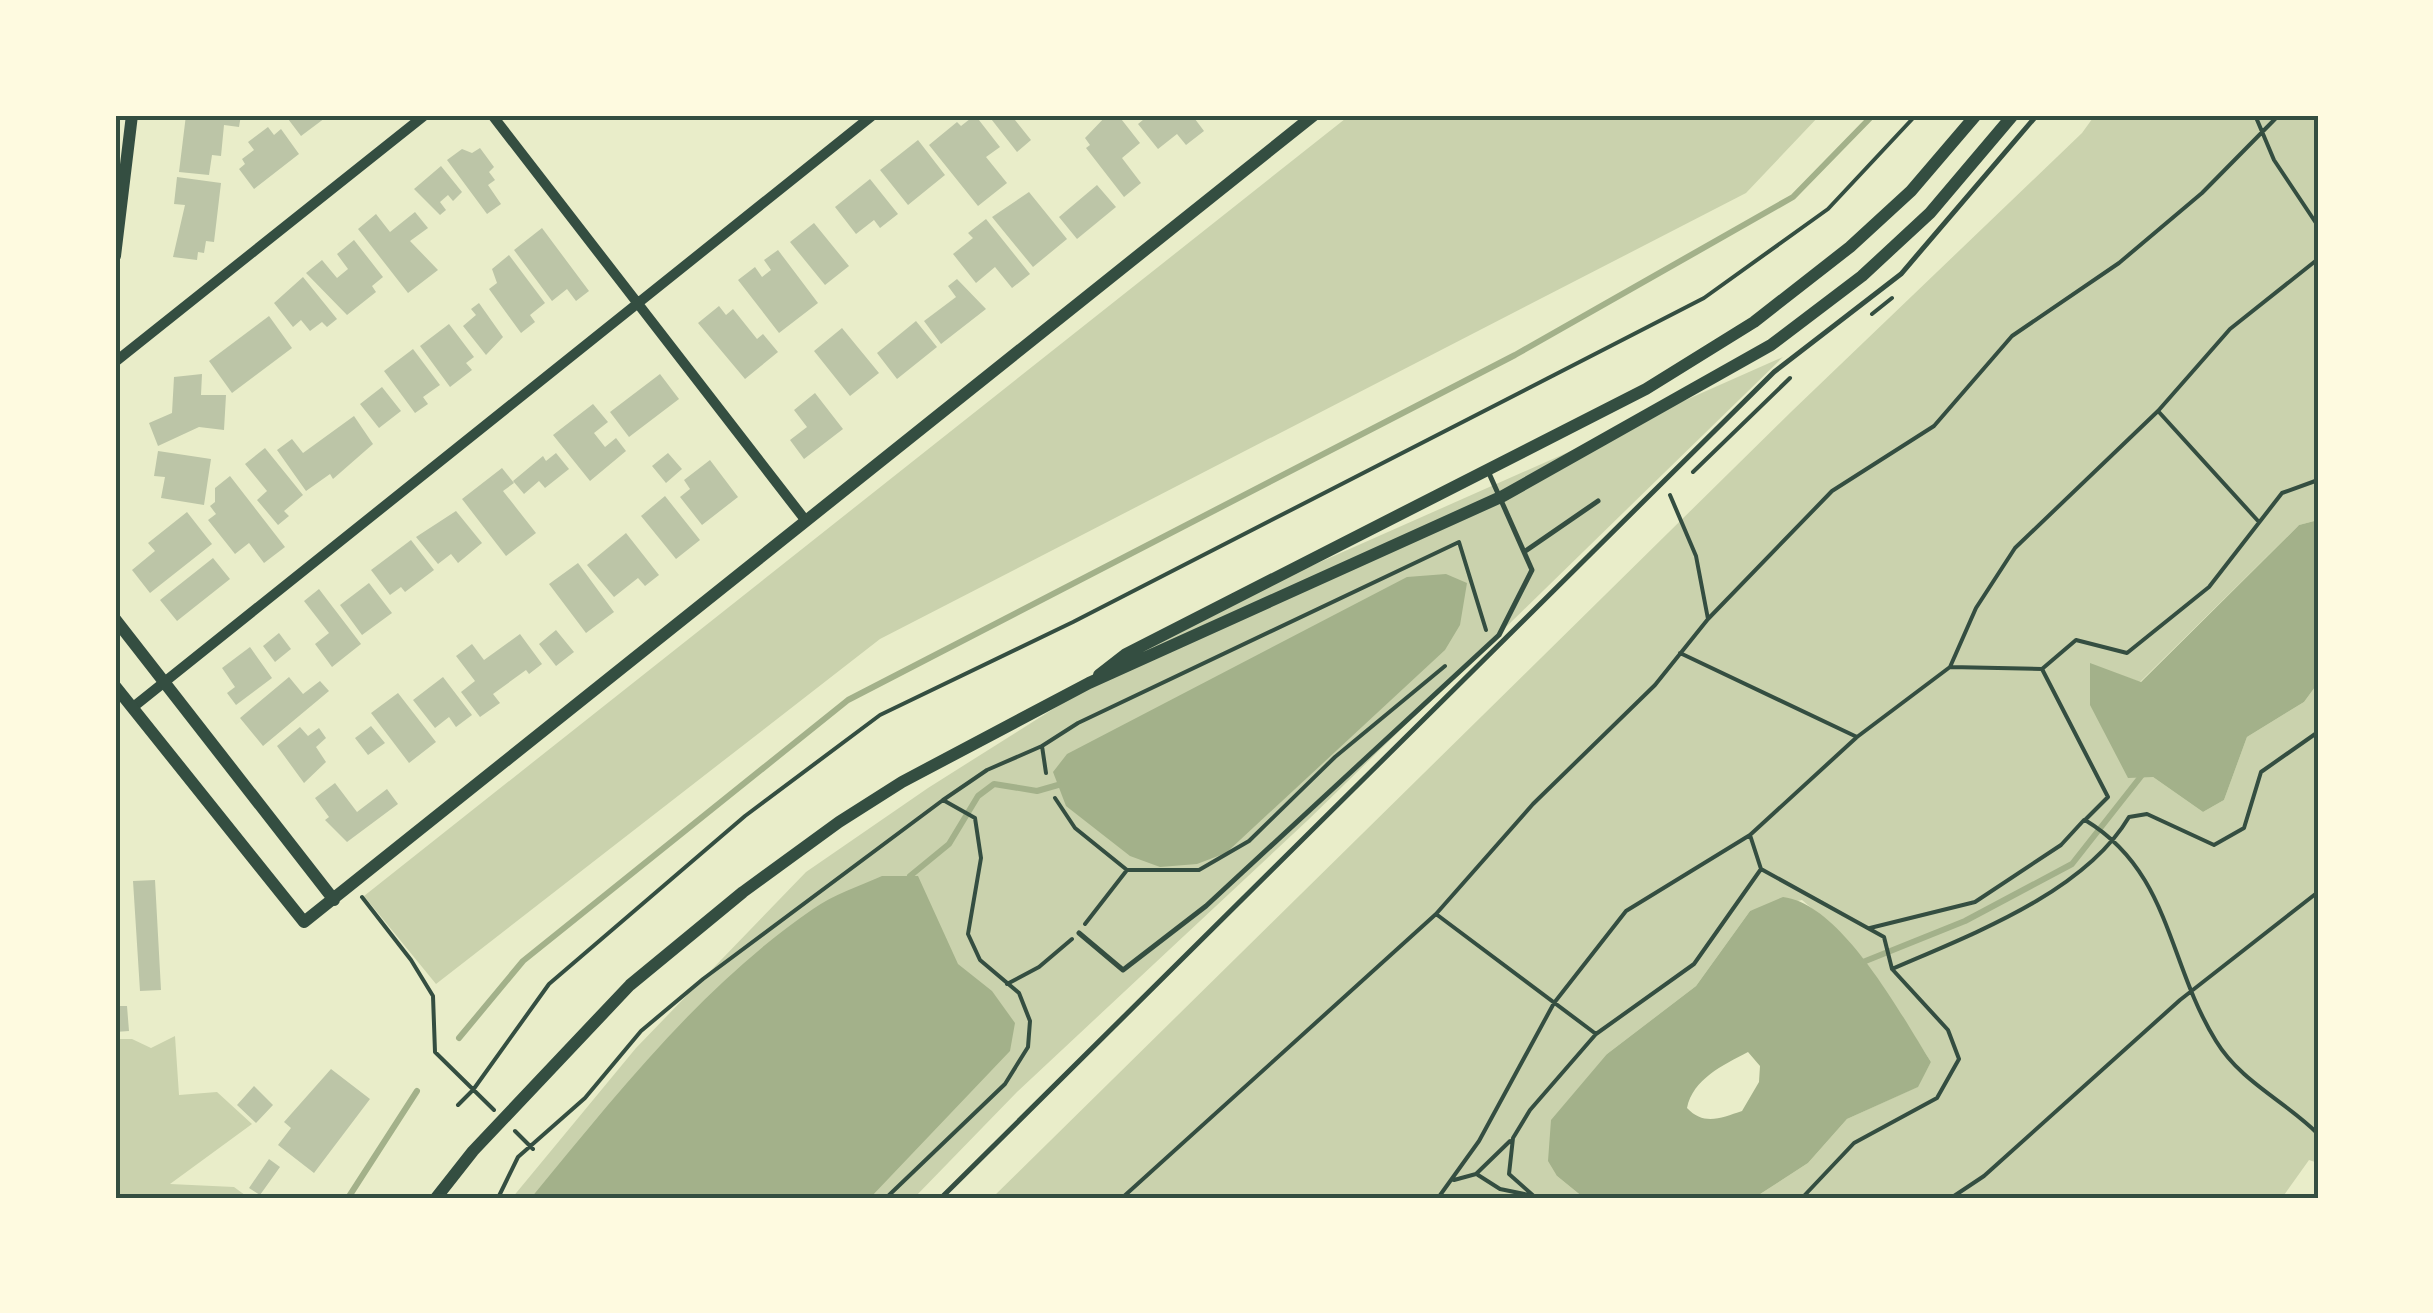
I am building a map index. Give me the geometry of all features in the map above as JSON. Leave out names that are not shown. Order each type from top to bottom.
[{"type":"street","points":[[115,256],[132,115]]},
{"type":"street","points":[[115,362],[426,115]]},
{"type":"street","points":[[492,115],[806,521]]},
{"type":"street","points":[[132,708],[873,115]]},
{"type":"street","points":[[115,686],[304,922],[1314,115]]},
{"type":"street","points":[[1089,682],[1126,654],[1646,389],[1754,322],[1850,247],[1911,191],[1976,115]]},
{"type":"street","points":[[436,1198],[473,1152],[630,984],[742,892],[902,782],[1089,682],[1502,496],[1771,345],[1862,276],[1930,213],[2014,115]]},
{"type":"street","points":[[115,619],[334,900]]},
{"type":"lane","points":[[941,1198],[1774,372],[1901,274],[2038,115]]},
{"type":"lane","points":[[1079,932],[1124,970],[1206,906],[1499,635],[1532,570],[1488,471]]},
{"type":"lane","points":[[1524,552],[1598,501]]},
{"type":"path","points":[[458,1105],[474,1090],[549,984],[652,892],[880,715],[1073,622],[1704,298],[1828,209],[1916,115]]},
{"type":"path","points":[[2255,115],[2274,160],[2318,226]]},
{"type":"path","points":[[1122,1198],[1436,914],[1533,804],[1655,685],[1708,619],[1832,492],[1934,426],[2012,336],[2119,263],[2202,192],[2278,115]]},
{"type":"path","points":[[1438,1198],[1479,1141],[1554,1003],[1626,911],[1750,835],[1857,737],[1950,667],[1976,608],[2015,548],[2158,412],[2230,329],[2318,259]]},
{"type":"path","points":[[1866,318],[1894,296]]},
{"type":"path","points":[[1708,619],[1696,556],[1670,495],[1796,371]]},
{"type":"path","points":[[2158,412],[2259,522]]},
{"type":"path","points":[[1950,667],[2042,670],[2076,640],[2127,653],[2209,587],[2282,493],[2318,480]]},
{"type":"path","points":[[498,1198],[518,1156],[585,1098],[641,1031],[703,979],[986,770],[1459,542],[1486,630],[1473,642]]},
{"type":"path","points":[[1680,654],[1857,737]]},
{"type":"path","points":[[1055,798],[1075,828],[1127,870],[1199,870],[1249,841],[1335,757],[1446,665]]},
{"type":"path","points":[[1870,928],[1974,902],[2061,845],[2108,797],[2042,670]]},
{"type":"path","points":[[1892,969],[2024,911],[2113,837],[2129,817],[2147,814],[2214,846],[2244,828],[2260,772],[2318,732]]},
{"type":"path","points":[[1042,746],[1046,773]]},
{"type":"path","points":[[886,1198],[1004,1084],[1028,1047],[1030,1021],[1019,993],[980,960],[968,934],[981,858],[972,816],[944,800]]},
{"type":"path","points":[[2087,821],[2113,837],[2159,899],[2188,993],[2218,1045],[2251,1083],[2288,1105],[2318,1134]]},
{"type":"path","points":[[1750,835],[1761,869],[1884,937],[1892,969],[1948,1030],[1959,1059],[1937,1098],[1854,1143],[1802,1198]]},
{"type":"path","points":[[1451,1180],[1476,1174],[1513,1138],[1530,1110],[1596,1034],[1694,964],[1761,869]]},
{"type":"path","points":[[352,885],[411,960],[433,996],[435,1052],[474,1090]]},
{"type":"path","points":[[1951,1198],[1984,1176],[2188,993],[2318,892]]},
{"type":"path","points":[[1436,914],[1596,1034]]},
{"type":"path","points":[[1513,1138],[1508,1174],[1528,1196]]},
{"type":"path","points":[[1476,1174],[1500,1189],[1536,1198]]},
{"type":"shaded area","points":[[1350,115],[1820,115],[1746,193],[880,639],[436,984],[364,896]]},
{"type":"shaded area","points":[[2095,115],[2318,115],[2318,520],[2299,525],[2140,682],[2090,664],[2142,775],[2153,777],[2203,812],[2224,800],[2247,737],[2304,702],[2318,683],[2318,1163],[2309,1160],[2282,1198],[1754,1198],[1808,1163],[1847,1119],[1917,1087],[1931,1062],[1857,955],[1802,900],[1750,911],[1696,986],[1607,1054],[1557,1176],[1584,1198],[992,1198],[1792,411],[2082,133]]},
{"type":"shaded area","points":[[1783,357],[1308,820],[1017,1092],[914,1198],[512,1198],[636,1048],[806,872],[928,788],[1205,613]]},
{"type":"shaded area","points":[[2318,520],[2318,683],[2304,702],[2247,737],[2224,800],[2203,812],[2153,777],[2128,778],[2090,705],[2090,663],[2141,682],[2299,525]]},
{"type":"shaded area","points":[[1446,574],[1467,583],[1460,625],[1445,650],[1226,853],[1197,864],[1160,867],[1130,856],[1066,806],[1053,772],[1067,754],[1407,577]]},
{"type":"shaded area","points":[[882,876],[918,876],[958,964],[992,991],[1015,1023],[1010,1051],[870,1198],[531,1198],[662,1043],[734,972],[813,909]]},
{"type":"shaded area","points":[[1783,897],[1805,904],[1848,940],[1887,991],[1931,1062],[1918,1087],[1847,1119],[1808,1163],[1754,1198],[1584,1198],[1557,1176],[1548,1161],[1551,1120],[1607,1054],[1696,986],[1750,911]],"holes":[[[1748,1052],[1760,1066],[1759,1082],[1742,1111],[1706,1119],[1687,1108],[1702,1081],[1729,1062]]]},
{"type":"shaded area","points":[[175,1036],[179,1095],[217,1092],[252,1124],[170,1184],[234,1187],[249,1198],[115,1198],[115,1039],[132,1039],[151,1048]]},
{"type":"building","points":[[186,115],[241,115],[239,127],[224,125],[221,156],[212,155],[209,175],[179,172]]},
{"type":"building","points":[[285,115],[329,115],[301,136]]},
{"type":"building","points":[[975,115],[1000,147],[986,157],[1007,183],[978,206],[929,145],[957,122],[961,126]]},
{"type":"building","points":[[988,115],[1021,115],[1015,120],[1031,140],[1017,152]]},
{"type":"building","points":[[1107,115],[1118,115],[1140,143],[1122,158],[1141,183],[1124,197],[1086,148],[1090,145],[1085,138]]},
{"type":"building","points":[[1149,115],[1192,115],[1204,131],[1186,145],[1177,134],[1158,149],[1138,124]]},
{"type":"building","points":[[268,127],[274,135],[281,129],[299,154],[254,189],[239,169],[245,164],[242,159],[254,150],[248,142]]},
{"type":"building","points":[[918,140],[945,175],[908,205],[880,170]]},
{"type":"building","points":[[480,148],[494,167],[489,172],[495,180],[488,185],[501,204],[487,214],[447,160],[462,149],[472,153]]},
{"type":"building","points":[[441,166],[462,192],[453,201],[448,195],[440,202],[446,210],[440,215],[414,189]]},
{"type":"building","points":[[177,177],[221,183],[214,242],[206,241],[204,253],[198,252],[197,260],[173,257],[185,205],[174,204]]},
{"type":"building","points":[[870,179],[898,214],[880,228],[874,220],[856,234],[835,207]]},
{"type":"building","points":[[1097,185],[1116,207],[1077,239],[1059,217]]},
{"type":"building","points":[[1029,192],[1067,239],[1033,267],[992,217]]},
{"type":"building","points":[[415,212],[428,228],[410,241],[438,270],[408,293],[358,229],[376,214],[390,232]]},
{"type":"building","points":[[986,219],[1030,274],[1012,288],[995,267],[976,283],[953,254],[973,238],[968,233]]},
{"type":"building","points":[[814,223],[849,266],[825,285],[790,242]]},
{"type":"building","points":[[542,228],[589,291],[576,301],[567,289],[552,301],[514,250]]},
{"type":"building","points":[[354,240],[383,277],[372,286],[376,292],[347,315],[306,273],[322,260],[337,278],[348,269],[337,254]]},
{"type":"building","points":[[778,250],[818,303],[779,333],[738,280],[755,267],[762,277],[771,270],[764,260]]},
{"type":"building","points":[[509,255],[545,303],[530,315],[535,322],[521,333],[489,289],[497,283],[492,269]]},
{"type":"building","points":[[303,277],[337,319],[327,327],[322,322],[310,331],[301,320],[293,327],[274,303]]},
{"type":"building","points":[[957,279],[986,309],[941,344],[924,321],[956,297],[948,286]]},
{"type":"building","points":[[479,303],[503,337],[486,355],[463,326],[476,315],[471,309]]},
{"type":"building","points":[[719,306],[726,315],[733,309],[757,339],[763,334],[778,352],[745,379],[698,323]]},
{"type":"building","points":[[269,316],[292,348],[232,393],[209,361]]},
{"type":"building","points":[[916,321],[937,347],[897,379],[877,353]]},
{"type":"building","points":[[449,324],[474,357],[466,363],[472,370],[450,387],[420,346]]},
{"type":"building","points":[[842,328],[879,373],[850,396],[814,351]]},
{"type":"building","points":[[413,349],[440,385],[423,397],[428,404],[415,413],[384,371]]},
{"type":"building","points":[[202,374],[201,395],[226,395],[224,430],[199,427],[158,446],[149,423],[172,413],[174,377]]},
{"type":"building","points":[[660,374],[679,399],[629,437],[610,412]]},
{"type":"building","points":[[382,387],[401,411],[379,428],[360,404]]},
{"type":"building","points":[[815,393],[843,429],[804,459],[790,440],[807,427],[794,410]]},
{"type":"building","points":[[593,404],[608,422],[594,433],[605,447],[616,438],[626,451],[590,481],[553,435]]},
{"type":"building","points":[[354,416],[373,444],[333,479],[330,474],[306,491],[277,450],[292,439],[303,453]]},
{"type":"building","points":[[265,448],[303,495],[284,511],[289,516],[278,525],[257,500],[267,491],[245,464]]},
{"type":"building","points":[[158,451],[211,459],[204,505],[161,498],[165,477],[154,476]]},
{"type":"building","points":[[556,453],[569,469],[545,488],[539,481],[524,494],[513,481],[543,456],[546,461]]},
{"type":"building","points":[[668,453],[682,469],[666,483],[652,466]]},
{"type":"building","points":[[710,460],[738,497],[702,525],[680,497],[690,489],[684,480]]},
{"type":"building","points":[[502,468],[514,483],[503,491],[536,533],[506,556],[462,499]]},
{"type":"building","points":[[230,476],[285,547],[264,563],[249,543],[235,554],[208,520],[216,514],[210,506],[215,502],[215,488]]},
{"type":"building","points":[[665,496],[700,540],[676,559],[641,516]]},
{"type":"building","points":[[456,511],[482,543],[458,563],[451,554],[438,564],[416,537]]},
{"type":"building","points":[[187,512],[212,544],[150,593],[132,570],[155,551],[148,543]]},
{"type":"building","points":[[626,533],[659,575],[645,586],[638,578],[614,597],[587,565]]},
{"type":"building","points":[[411,540],[434,570],[405,592],[401,587],[390,595],[371,570]]},
{"type":"building","points":[[213,558],[230,579],[177,621],[160,600]]},
{"type":"building","points":[[578,563],[614,612],[586,633],[549,584]]},
{"type":"building","points":[[369,583],[392,613],[362,635],[340,605]]},
{"type":"building","points":[[319,589],[361,644],[332,667],[315,644],[329,633],[304,601]]},
{"type":"building","points":[[556,630],[574,652],[556,666],[539,644]]},
{"type":"building","points":[[279,633],[291,649],[275,662],[263,646]]},
{"type":"building","points":[[520,634],[542,664],[529,674],[526,670],[493,694],[500,703],[480,717],[461,692],[475,681],[456,656],[472,644],[484,660]]},
{"type":"building","points":[[250,647],[272,678],[236,705],[227,693],[235,687],[222,668]]},
{"type":"building","points":[[289,677],[303,694],[320,681],[329,691],[263,746],[240,718]]},
{"type":"building","points":[[443,677],[472,715],[456,727],[449,717],[435,728],[413,700]]},
{"type":"building","points":[[398,693],[436,742],[409,763],[371,713]]},
{"type":"building","points":[[371,726],[385,743],[368,755],[355,738]]},
{"type":"building","points":[[300,727],[308,736],[319,728],[326,738],[316,747],[326,762],[304,783],[277,746]]},
{"type":"building","points":[[335,783],[357,812],[387,789],[398,804],[347,842],[325,820],[329,817],[315,798]]},
{"type":"building","points":[[155,880],[161,990],[140,991],[133,881]]},
{"type":"building","points":[[115,1006],[127,1006],[129,1031],[115,1032]]},
{"type":"building","points":[[331,1069],[370,1099],[314,1173],[278,1145],[291,1128],[284,1122]]},
{"type":"building","points":[[254,1086],[273,1105],[256,1123],[237,1105]]},
{"type":"building","points":[[269,1159],[280,1167],[260,1195],[249,1188]]},
{"type":"waterway","points":[[459,1038],[523,961],[848,700],[1515,355],[1793,197],[1873,115]]},
{"type":"waterway","points":[[1863,962],[1965,921],[2072,864],[2142,775]]},
{"type":"waterway","points":[[910,876],[949,844],[978,796],[994,784],[1037,791],[1058,785]]},
{"type":"waterway","points":[[348,1198],[417,1091]]}]
